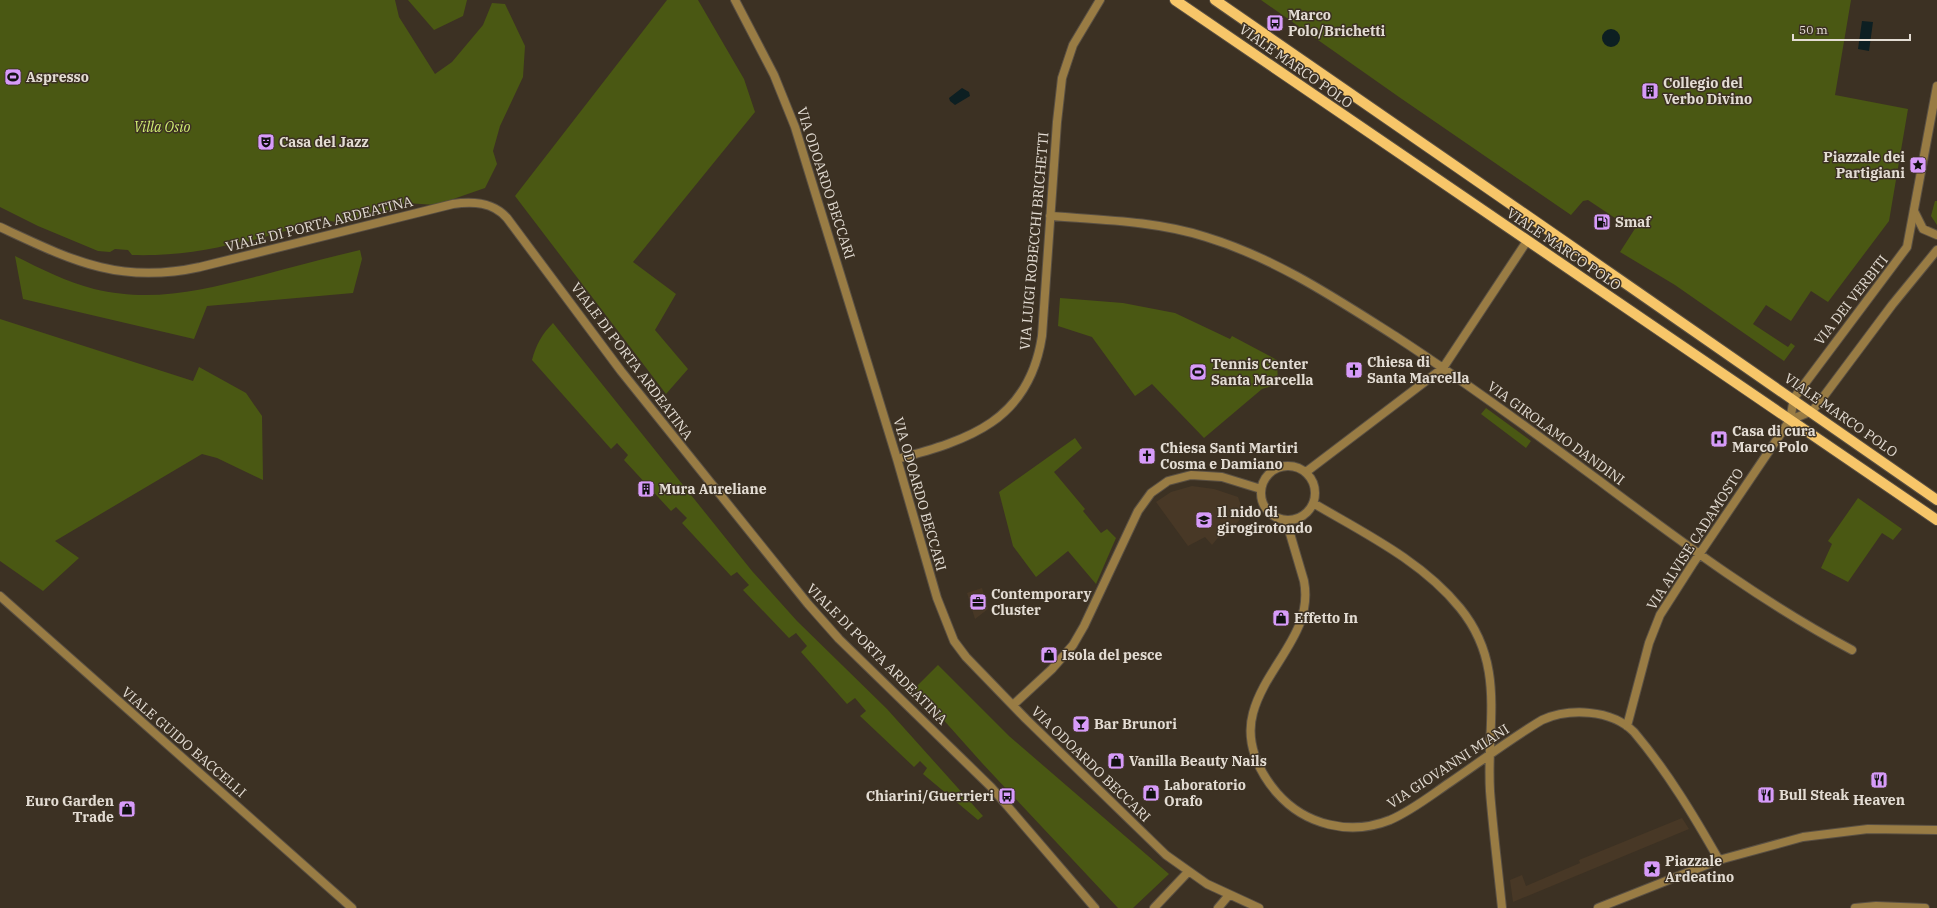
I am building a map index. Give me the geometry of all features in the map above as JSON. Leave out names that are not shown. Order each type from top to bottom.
[{"type":"main road","name":"VIALE MARCO POLO","points":[[1175,0],[1937,520]]},
{"type":"main road","name":"VIALE MARCO POLO","points":[[1215,0],[1643,296],[1794,398],[1937,500]]},
{"type":"street","name":"VIA ODOARDO BECCARI","points":[[735,0],[774,75],[796,127],[897,459],[937,598],[951,635],[966,657],[1159,848],[1188,872],[1229,895],[1259,908]]},
{"type":"street","name":"VIA LUIGI ROBECCHI BRICHETTI","points":[[897,459],[956,442],[975,434],[1006,410],[1028,382],[1038,358],[1042,336],[1050,216],[1062,78],[1071,49],[1081,29],[1100,0]]},
{"type":"street","points":[[1937,86],[1914,211],[1923,229],[1937,235]]},
{"type":"street","name":"VIALE DI PORTA ARDEATINA","points":[[0,227],[64,256],[98,267],[125,272],[158,273],[180,271],[208,265],[453,204],[479,203],[499,210],[507,218],[635,389],[808,604],[839,638],[991,786],[1095,908]]},
{"type":"street","name":"VIA DEI VERBITI","points":[[1794,398],[1905,252],[1914,211]]},
{"type":"street","name":"VIA GIROLAMO DANDINI","points":[[1050,216],[1136,222],[1187,231],[1237,247],[1276,265],[1319,288],[1444,368],[1556,448],[1698,555],[1811,628],[1852,650]]},
{"type":"street","points":[[1306,472],[1444,368],[1527,241]]},
{"type":"street","points":[[1790,420],[1812,411],[1905,288],[1937,250]]},
{"type":"street","points":[[1790,420],[1794,398]]},
{"type":"street","name":"VIA ALVISE CADAMOSTO","points":[[1626,726],[1644,658],[1655,626],[1665,607],[1698,555],[1790,420]]},
{"type":"street","points":[[1291,465],[1306,472],[1314,486],[1313,503],[1303,516],[1286,520],[1278,518],[1264,506],[1261,498],[1263,481],[1274,469],[1291,465]]},
{"type":"street","points":[[1013,705],[1052,669],[1073,646],[1084,626],[1138,511],[1151,493],[1168,481],[1184,476],[1199,474],[1222,477],[1261,489]]},
{"type":"street","points":[[1313,503],[1390,549],[1416,567],[1440,587],[1464,613],[1482,645],[1492,686],[1490,790],[1502,908]]},
{"type":"street","name":"VIA GIOVANNI MIANI","points":[[1286,520],[1306,590],[1305,611],[1297,632],[1258,696],[1250,730],[1251,744],[1260,768],[1274,789],[1291,808],[1313,820],[1337,827],[1361,827],[1383,822],[1403,813],[1535,724],[1560,714],[1574,712],[1597,715],[1626,726],[1640,740],[1702,829],[1719,860]]},
{"type":"street","name":"VIALE GUIDO BACCELLI","points":[[0,596],[352,908]]},
{"type":"street","points":[[1598,908],[1607,906],[1719,860],[1765,846],[1831,833],[1875,829],[1937,830]]},
{"type":"street","points":[[1154,908],[1188,872]]},
{"type":"street","points":[[1218,908],[1229,895]]},
{"type":"street","points":[[1855,908],[1876,906],[1925,908]]},
{"type":"shaded area","points":[[1862,21],[1873,22],[1869,51],[1858,49]]},
{"type":"shaded area","points":[[1611,29],[1617,32],[1620,38],[1617,44],[1611,47],[1605,44],[1602,38],[1605,32]]},
{"type":"shaded area","points":[[962,88],[969,92],[970,96],[955,105],[949,98]]},
{"type":"shaded area","name":"Il nido di girogirotondo","points":[[1192,486],[1214,489],[1238,497],[1244,514],[1226,537],[1221,534],[1212,545],[1205,537],[1188,546],[1156,502],[1171,492]]},
{"type":"shaded area","name":"Contemporary Cluster","points":[[982,588],[988,609],[975,619],[967,593]]},
{"type":"shaded area","points":[[1682,818],[1689,829],[1513,902],[1510,880],[1522,875],[1526,886],[1580,863],[1579,860]]},
{"type":"green space","name":"Villa Osio","points":[[0,0],[395,0],[399,17],[435,74],[452,62],[483,25],[492,3],[505,4],[525,46],[523,77],[500,126],[493,151],[497,164],[485,188],[436,205],[406,203],[378,214],[344,224],[322,219],[322,216],[300,223],[289,230],[246,242],[242,241],[201,251],[174,254],[132,255],[128,250],[115,249],[110,252],[98,251],[38,226],[0,207]]},
{"type":"green space","points":[[408,0],[467,0],[463,16],[434,30]]},
{"type":"green space","points":[[667,0],[698,0],[744,79],[755,112],[633,262],[676,294],[655,330],[688,369],[666,394],[515,196]]},
{"type":"green space","points":[[1261,0],[1851,0],[1835,95],[1908,109],[1889,221],[1828,302],[1811,291],[1791,321],[1766,305],[1753,324],[1788,347],[1791,343],[1795,346],[1784,361],[1675,285],[1620,252],[1636,227],[1619,218],[1615,218],[1588,200],[1583,201],[1571,215]]},
{"type":"green space","points":[[1935,201],[1937,201],[1937,225],[1931,216]]},
{"type":"green space","points":[[360,250],[362,259],[353,293],[207,306],[194,339],[23,299],[15,256],[64,279],[94,289],[137,295],[157,295],[217,286]]},
{"type":"green space","name":"Tennis Center Santa Marcella","points":[[1060,298],[1123,303],[1175,313],[1230,339],[1232,336],[1277,360],[1278,384],[1262,389],[1204,438],[1152,384],[1135,396],[1092,337],[1058,326]]},
{"type":"green space","points":[[0,319],[193,381],[199,367],[246,393],[262,416],[263,480],[217,458],[202,454],[55,541],[79,558],[43,591],[0,561]]},
{"type":"green space","points":[[553,323],[752,571],[797,621],[887,709],[983,816],[978,820],[923,774],[927,768],[920,761],[914,767],[860,716],[866,711],[855,698],[847,704],[801,652],[807,646],[796,633],[789,638],[743,590],[749,585],[737,572],[731,576],[682,523],[687,518],[676,507],[671,511],[624,460],[628,455],[617,443],[611,449],[532,360],[535,349],[540,340]]},
{"type":"green space","points":[[1486,408],[1531,441],[1526,448],[1481,414]]},
{"type":"green space","points":[[1075,438],[1082,448],[1054,472],[1085,509],[1083,511],[1101,533],[1107,529],[1116,538],[1096,584],[1068,551],[1036,577],[1013,546],[999,492]]},
{"type":"green space","points":[[1858,498],[1902,529],[1893,540],[1882,533],[1848,582],[1821,568],[1832,544],[1828,541]]},
{"type":"green space","points":[[938,665],[1009,736],[1169,874],[1133,908],[1118,908],[982,763],[915,688]]},
{"type":"place","name":"Marco Polo/Brichetti","points":[[1275,23]]},
{"type":"place","name":"Aspresso","points":[[13,77]]},
{"type":"place","name":"Collegio del Verbo Divino","points":[[1650,91]]},
{"type":"place","name":"Casa del Jazz","points":[[266,142]]},
{"type":"place","name":"Piazzale dei Partigiani","points":[[1918,165]]},
{"type":"place","name":"Smaf","points":[[1602,222]]},
{"type":"place","name":"Chiesa di Santa Marcella","points":[[1354,370]]},
{"type":"place","name":"Tennis Center Santa Marcella","points":[[1198,372]]},
{"type":"place","name":"Casa di cura Marco Polo","points":[[1719,439]]},
{"type":"place","name":"Chiesa Santi Martiri Cosma e Damiano","points":[[1147,456]]},
{"type":"place","name":"Mura Aureliane","points":[[646,489]]},
{"type":"place","name":"Il nido di girogirotondo","points":[[1204,520]]},
{"type":"place","name":"Contemporary Cluster","points":[[978,602]]},
{"type":"place","name":"Effetto In","points":[[1281,618]]},
{"type":"place","name":"Isola del pesce","points":[[1049,655]]},
{"type":"place","name":"Bar Brunori","points":[[1081,724]]},
{"type":"place","name":"Vanilla Beauty Nails","points":[[1116,761]]},
{"type":"place","name":"Heaven","points":[[1879,780]]},
{"type":"place","name":"Laboratorio Orafo","points":[[1151,793]]},
{"type":"place","name":"Bull Steak","points":[[1766,795]]},
{"type":"place","name":"Chiarini/Guerrieri","points":[[1007,796]]},
{"type":"place","name":"Euro Garden Trade","points":[[127,809]]},
{"type":"place","name":"Piazzale Ardeatino","points":[[1652,869]]}]
